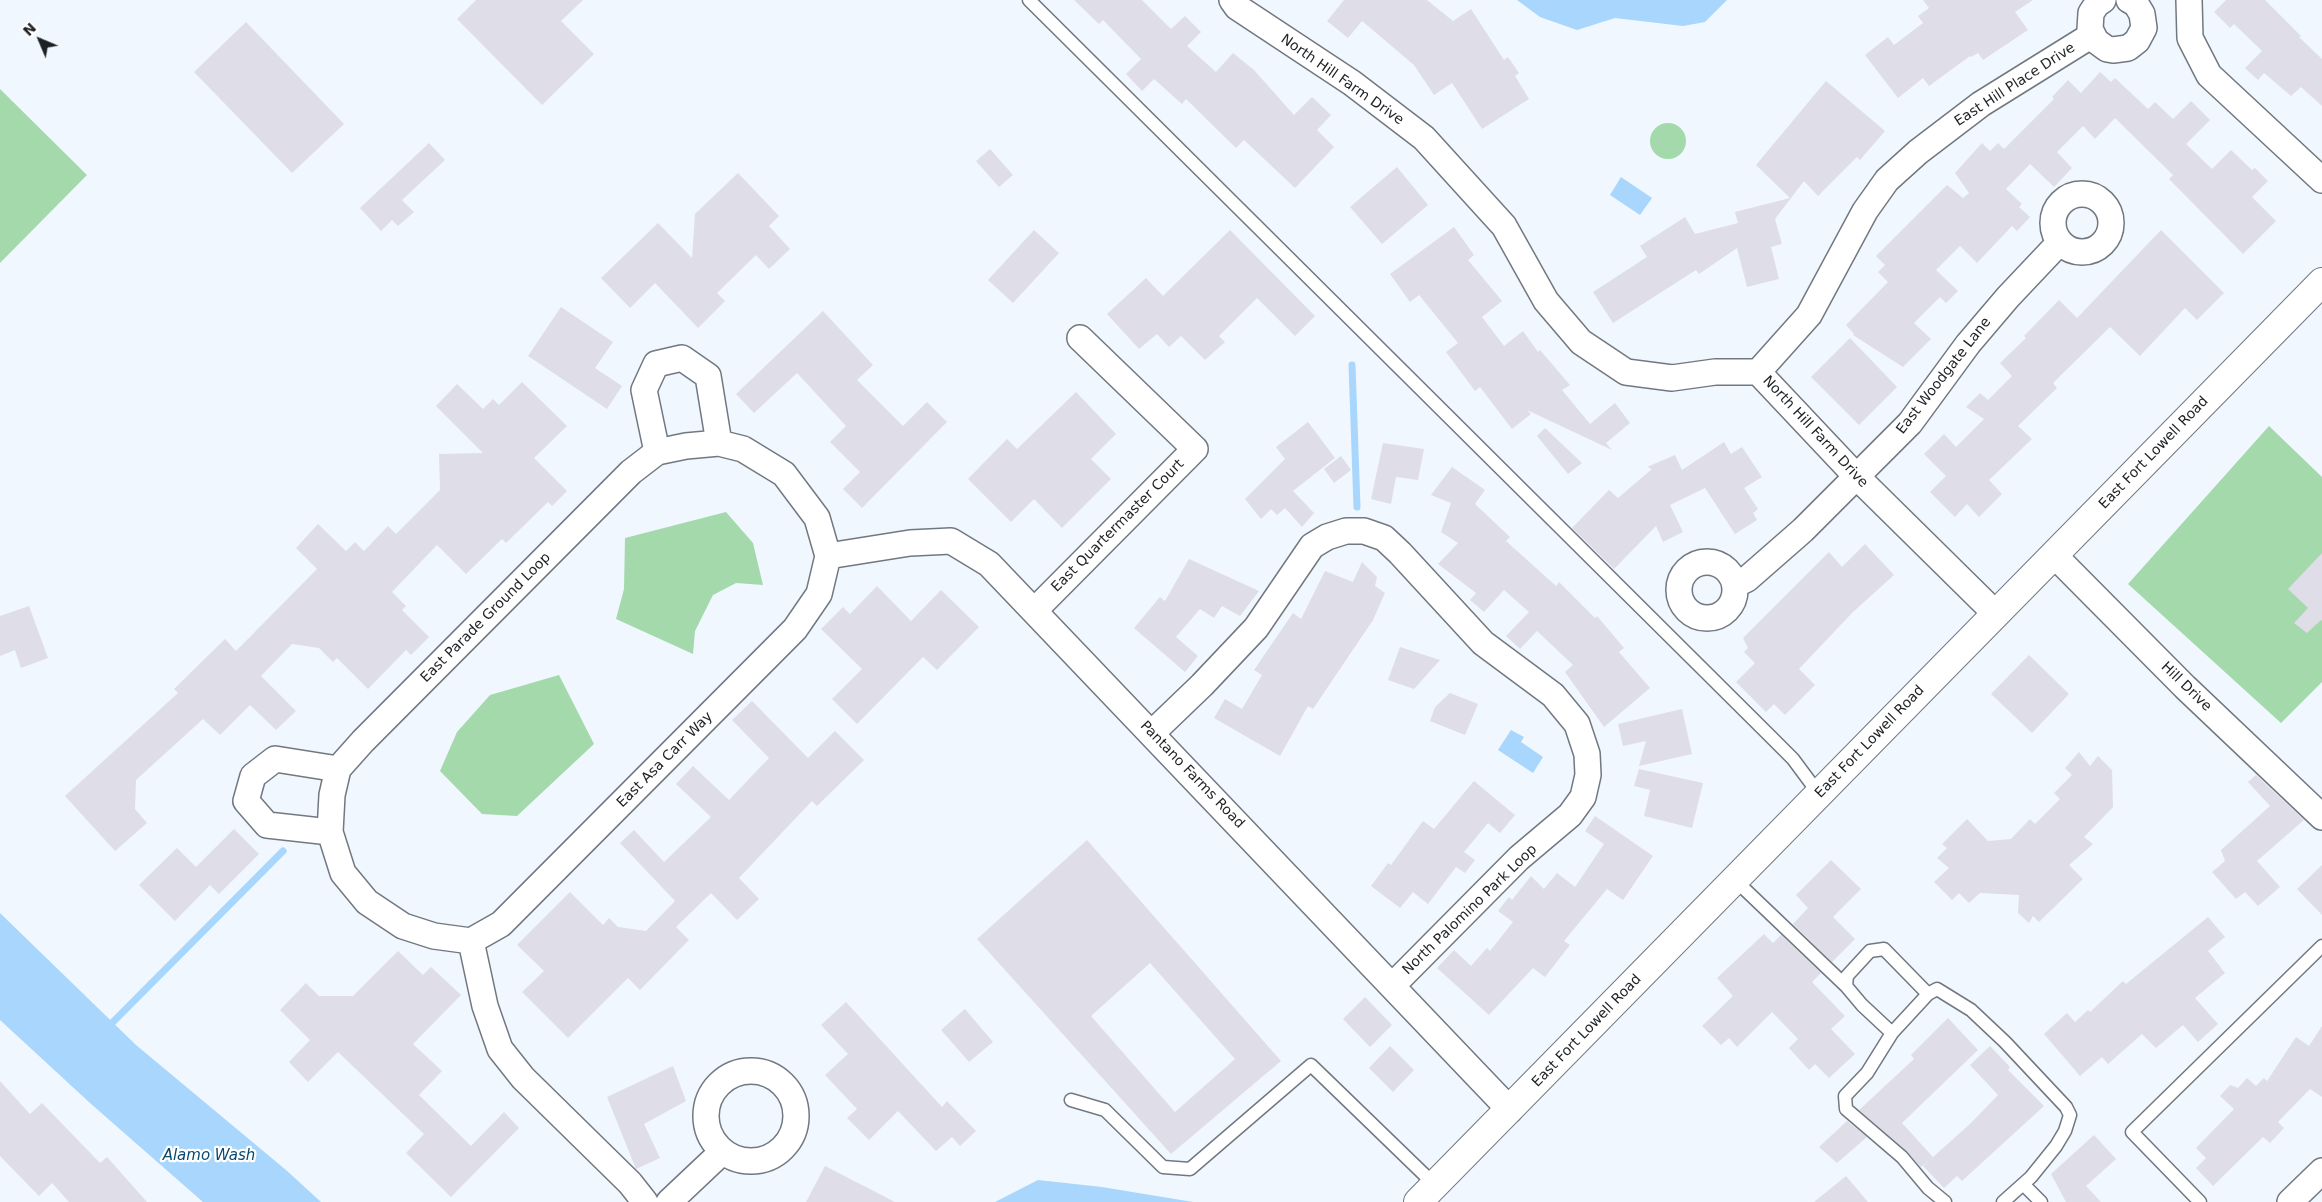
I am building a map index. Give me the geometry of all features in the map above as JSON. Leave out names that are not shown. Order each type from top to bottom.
[{"type":"street","name":"North Hill Farm Drive","points":[[1232,0],[1244,12],[1352,83],[1424,138],[1504,226],[1546,301],[1581,342],[1626,372],[1672,378],[1715,372],[1758,372],[1856,476],[1996,614]]},
{"type":"street","points":[[2103,0],[2091,13],[2092,34],[2096,41],[2113,50],[2128,48],[2137,41],[2144,28],[2144,20],[2136,4],[2129,0]]},
{"type":"street","points":[[2189,0],[2190,38],[2209,75],[2322,180]]},
{"type":"street","name":"East Hill Place Drive","points":[[1758,372],[1810,316],[1865,211],[1887,180],[1918,152],[1981,104],[2092,34]]},
{"type":"street","name":"East Woodgate Lane","points":[[1735,585],[1746,579],[1804,530],[1910,423],[1968,344],[2008,297],[2060,242]]},
{"type":"street","name":"East Fort Lowell Road","points":[[1427,1194],[2322,282]]},
{"type":"street","name":"East Quartermaster Court","points":[[1035,610],[1194,449],[1080,338]]},
{"type":"street","points":[[657,452],[644,390],[656,364],[682,358],[708,376],[719,443]]},
{"type":"street","name":"East Parade Ground Loop","points":[[338,769],[631,472],[657,452],[686,446],[719,443],[743,450],[784,474],[817,518],[828,556]]},
{"type":"street","name":"North Palomino Park Loop","points":[[1152,733],[1202,685],[1256,628],[1312,546],[1327,537],[1346,531],[1364,531],[1384,538],[1406,559],[1483,643],[1553,696],[1576,724],[1587,754],[1588,775],[1583,797],[1570,815],[1519,858],[1393,985]]},
{"type":"street","name":"Pantano Farms Road","points":[[828,556],[910,543],[951,541],[989,564],[1393,985],[1510,1110]]},
{"type":"street","name":"Hill Drive","points":[[2054,555],[2185,687],[2322,816]]},
{"type":"street","name":"East Asa Carr Way","points":[[471,941],[501,924],[795,629],[819,594],[828,556]]},
{"type":"street","points":[[330,832],[267,825],[246,801],[253,776],[275,759],[338,769],[332,795],[330,832],[343,873],[367,902],[403,926],[434,936],[471,941],[485,1006],[500,1049],[523,1078],[630,1184],[645,1202]]},
{"type":"street","points":[[669,1202],[722,1152]]},
{"type":"street","points":[[2290,1202],[2322,1171]]},
{"type":"lane","points":[[1029,0],[1793,759],[1819,794]]},
{"type":"lane","points":[[1735,880],[1846,986],[1862,1006],[1892,1033]]},
{"type":"lane","points":[[2200,1202],[2132,1132],[2322,946]]},
{"type":"lane","points":[[1846,986],[1847,976],[1870,951],[1884,949],[1928,994]]},
{"type":"lane","points":[[1945,1202],[1928,1188],[1902,1157],[1846,1109],[1845,1096],[1867,1072],[1892,1033],[1928,994],[1938,989],[1971,1010],[2005,1042],[2066,1107],[2070,1115],[2065,1131],[2056,1146],[2023,1184],[2003,1202]]},
{"type":"lane","points":[[1071,1100],[1104,1110],[1163,1167],[1190,1168],[1311,1065],[1427,1194]]},
{"type":"lane","points":[[2023,1184],[2041,1202]]},
{"type":"green space","points":[[0,89],[87,175],[0,263]]},
{"type":"green space","points":[[1668,123],[1675,124],[1681,128],[1685,134],[1685,148],[1681,154],[1675,158],[1668,159],[1661,158],[1655,154],[1651,148],[1650,141],[1651,134],[1655,128],[1661,124]]},
{"type":"green space","points":[[2269,426],[2322,477],[2322,682],[2281,723],[2128,584]]},
{"type":"green space","points":[[726,512],[753,543],[763,585],[736,583],[713,595],[695,631],[693,654],[616,619],[624,589],[625,538]]},
{"type":"green space","points":[[559,675],[594,744],[517,816],[482,814],[440,771],[457,732],[490,695]]},
{"type":"water","points":[[1517,0],[1727,0],[1705,22],[1683,26],[1615,18],[1577,30],[1540,17]]},
{"type":"water","points":[[1621,177],[1652,198],[1640,215],[1610,195]]},
{"type":"water","points":[[1511,730],[1524,737],[1521,742],[1543,757],[1533,773],[1498,750]]},
{"type":"water","name":"Alamo Wash","points":[[0,913],[136,1045],[286,1170],[321,1202],[203,1202],[90,1103],[0,1020]]},
{"type":"water","points":[[1038,1180],[1102,1187],[1193,1202],[995,1202]]},
{"type":"building","points":[[476,0],[583,0],[561,21],[594,54],[542,105],[457,19]]},
{"type":"building","points":[[1074,0],[1142,0],[1171,29],[1185,16],[1201,32],[1187,46],[1216,72],[1233,53],[1254,70],[1294,115],[1312,97],[1331,115],[1317,130],[1334,147],[1295,188],[1244,140],[1236,148],[1186,99],[1182,104],[1154,79],[1142,91],[1126,74],[1141,59],[1103,20],[1099,24]]},
{"type":"building","points":[[1344,0],[1427,0],[1453,21],[1471,9],[1504,60],[1508,57],[1519,73],[1515,76],[1529,99],[1482,129],[1452,83],[1434,95],[1414,65],[1362,21],[1348,38],[1327,21]]},
{"type":"building","points":[[1923,0],[2033,0],[2015,12],[2028,30],[1983,60],[1978,53],[1970,56],[1929,86],[1923,78],[1898,98],[1865,55],[1888,37],[1894,45],[1923,23],[1918,16],[1929,8]]},
{"type":"building","points":[[2226,0],[2265,0],[2322,59],[2322,106],[2301,87],[2291,96],[2264,73],[2258,80],[2245,68],[2262,51],[2234,24],[2230,28],[2214,12]]},
{"type":"building","points":[[246,22],[344,124],[292,173],[194,72]]},
{"type":"building","points":[[2100,72],[2111,82],[2115,78],[2148,109],[2155,102],[2173,119],[2191,101],[2210,120],[2186,144],[2212,169],[2231,150],[2252,170],[2255,168],[2268,181],[2252,197],[2276,221],[2243,254],[2169,179],[2173,175],[2115,118],[2095,139],[2083,126],[2057,152],[2072,168],[2054,187],[2030,164],[2006,189],[2022,204],[2019,207],[2030,217],[2017,231],[2012,226],[1977,263],[1960,246],[1936,270],[1958,291],[1946,303],[1940,297],[1914,323],[1931,339],[1903,367],[1853,335],[1846,325],[1888,282],[1878,272],[1885,265],[1876,256],[1947,185],[1963,198],[1969,193],[1955,173],[1982,143],[1990,151],[1998,143],[2004,149],[2054,99],[2052,97],[2068,80],[2081,93]]},
{"type":"building","points":[[1826,81],[1885,131],[1860,160],[1857,157],[1818,196],[1804,181],[1775,219],[1782,244],[1771,247],[1779,279],[1747,287],[1737,248],[1699,274],[1696,270],[1613,323],[1593,292],[1647,257],[1640,246],[1685,217],[1695,234],[1738,223],[1735,212],[1790,198],[1756,165]]},
{"type":"building","points":[[429,143],[445,160],[402,200],[414,212],[398,226],[392,220],[381,231],[360,208]]},
{"type":"building","points":[[990,149],[1013,175],[999,187],[976,161]]},
{"type":"building","points":[[1397,167],[1428,205],[1382,244],[1350,207]]},
{"type":"building","points":[[738,173],[779,216],[769,226],[790,249],[769,269],[756,255],[717,293],[725,301],[698,328],[655,283],[630,308],[601,278],[658,223],[692,258],[695,214]]},
{"type":"building","points":[[1454,227],[1474,255],[1468,260],[1502,301],[1482,317],[1504,346],[1523,331],[1538,352],[1540,350],[1570,385],[1562,390],[1590,424],[1615,403],[1630,423],[1606,443],[1612,450],[1527,410],[1531,414],[1512,429],[1480,387],[1475,391],[1446,352],[1458,343],[1419,295],[1410,302],[1390,274]]},
{"type":"building","points":[[1034,230],[1059,253],[1013,303],[988,280]]},
{"type":"building","points":[[1230,230],[1315,316],[1295,336],[1257,298],[1219,336],[1225,342],[1205,360],[1181,336],[1169,347],[1157,334],[1139,349],[1107,314],[1146,278],[1163,296]]},
{"type":"building","points":[[2161,230],[2224,293],[2197,320],[2185,308],[2140,356],[2110,327],[2053,383],[2057,388],[2018,426],[2032,439],[1989,480],[2002,494],[1979,517],[1967,504],[1955,517],[1930,492],[1946,476],[1924,454],[1944,434],[1956,447],[1984,419],[1966,407],[1980,393],[1988,400],[2012,376],[2000,363],[2026,338],[2024,336],[2059,300],[2077,318]]},
{"type":"building","points":[[561,307],[613,342],[595,368],[622,386],[607,409],[528,356]]},
{"type":"building","points":[[823,311],[873,365],[857,380],[903,426],[927,402],[947,422],[862,508],[843,489],[860,472],[830,442],[846,426],[797,373],[754,413],[736,394]]},
{"type":"building","points":[[1850,338],[1897,387],[1859,425],[1811,377]]},
{"type":"building","points":[[522,382],[567,426],[534,458],[567,491],[552,506],[548,502],[506,543],[502,539],[466,574],[437,545],[392,592],[406,606],[402,610],[429,637],[411,655],[406,650],[368,689],[337,658],[333,662],[319,648],[292,644],[261,676],[296,711],[276,730],[250,705],[220,735],[203,719],[136,780],[135,809],[147,823],[115,851],[65,796],[178,693],[174,689],[225,639],[236,651],[317,569],[296,548],[318,524],[346,551],[355,542],[364,551],[388,526],[396,534],[440,490],[439,454],[483,453],[436,406],[457,384],[483,409],[493,399],[499,405]]},
{"type":"building","points":[[1076,392],[1116,434],[1091,459],[1111,479],[1062,528],[1034,499],[1011,522],[968,479],[1007,439],[1017,449]]},
{"type":"building","points":[[1308,422],[1335,458],[1293,491],[1314,513],[1302,527],[1285,508],[1277,515],[1271,509],[1261,519],[1245,499],[1285,459],[1276,447]]},
{"type":"building","points":[[1545,428],[1582,463],[1568,474],[1537,436]]},
{"type":"building","points":[[1724,442],[1731,454],[1742,447],[1762,477],[1744,488],[1758,509],[1753,513],[1757,520],[1735,534],[1705,488],[1670,505],[1683,532],[1663,542],[1656,526],[1614,569],[1572,528],[1609,490],[1618,498],[1652,469],[1647,467],[1675,455],[1682,470]]},
{"type":"building","points":[[1383,443],[1424,449],[1418,480],[1396,477],[1391,504],[1371,499]]},
{"type":"building","points":[[1341,456],[1351,470],[1334,483],[1324,469]]},
{"type":"building","points":[[1452,467],[1485,490],[1475,504],[1510,537],[1506,541],[1556,586],[1559,582],[1595,618],[1597,616],[1624,648],[1619,652],[1650,688],[1604,727],[1565,672],[1573,665],[1537,631],[1520,649],[1506,636],[1529,612],[1504,590],[1484,612],[1470,600],[1476,593],[1438,564],[1458,543],[1441,532],[1451,503],[1431,495]]},
{"type":"building","points":[[1865,544],[1894,575],[1853,612],[1799,669],[1815,685],[1785,715],[1774,704],[1766,712],[1736,682],[1755,663],[1744,652],[1748,648],[1743,638],[1829,552],[1842,567]]},
{"type":"building","points":[[2322,553],[2322,621],[2307,633],[2294,623],[2308,608],[2288,589]]},
{"type":"building","points":[[1189,559],[1259,591],[1240,616],[1222,606],[1214,618],[1200,609],[1176,637],[1198,656],[1185,672],[1134,628],[1160,597],[1165,601]]},
{"type":"building","points":[[1362,562],[1377,577],[1375,586],[1385,593],[1373,620],[1313,709],[1308,706],[1280,756],[1214,718],[1225,699],[1242,709],[1262,675],[1254,670],[1293,613],[1301,619],[1325,571],[1353,582]]},
{"type":"building","points":[[877,586],[911,621],[941,590],[979,627],[937,670],[923,657],[857,724],[832,699],[862,669],[821,629],[843,607],[850,614]]},
{"type":"building","points":[[29,606],[48,658],[21,668],[15,650],[0,656],[0,616]]},
{"type":"building","points":[[1400,647],[1440,660],[1414,689],[1388,680]]},
{"type":"building","points":[[2029,655],[2069,694],[2032,733],[1991,694]]},
{"type":"building","points":[[1450,693],[1478,704],[1465,735],[1430,721],[1435,707]]},
{"type":"building","points":[[752,701],[808,758],[835,731],[864,760],[817,806],[812,801],[739,878],[759,899],[737,920],[711,893],[676,927],[689,940],[640,990],[628,978],[568,1038],[522,992],[544,971],[517,945],[570,892],[603,925],[609,918],[618,927],[646,931],[675,901],[620,843],[634,830],[664,862],[711,817],[676,784],[693,766],[729,800],[769,758],[732,720]]},
{"type":"building","points":[[1682,709],[1692,754],[1639,766],[1646,741],[1623,746],[1618,724]]},
{"type":"building","points":[[2079,752],[2090,766],[2098,756],[2112,770],[2113,807],[2084,837],[2093,844],[2069,865],[2083,879],[2039,922],[2033,916],[2029,923],[2018,913],[2019,895],[1980,893],[1969,903],[1959,893],[1952,900],[1934,882],[1949,868],[1937,858],[1947,848],[1942,844],[1967,819],[1988,841],[2011,839],[2030,819],[2035,824],[2060,799],[2054,793],[2072,775],[2065,768]]},
{"type":"building","points":[[1639,769],[1703,783],[1692,828],[1644,816],[1650,790],[1634,786]]},
{"type":"building","points":[[2256,775],[2304,820],[2257,861],[2280,887],[2258,906],[2245,892],[2236,899],[2212,872],[2225,861],[2221,850],[2270,806],[2248,782]]},
{"type":"building","points":[[1474,781],[1515,815],[1500,833],[1488,823],[1464,852],[1475,860],[1465,873],[1456,867],[1428,904],[1413,892],[1400,908],[1371,886],[1388,863],[1391,865],[1423,821],[1434,829]]},
{"type":"building","points":[[1595,816],[1653,856],[1623,900],[1607,889],[1564,941],[1570,945],[1545,977],[1533,968],[1489,1015],[1437,968],[1454,950],[1471,966],[1487,948],[1490,951],[1513,922],[1498,911],[1509,897],[1512,900],[1531,876],[1544,889],[1557,873],[1575,887],[1604,844],[1585,831]]},
{"type":"building","points":[[234,829],[259,854],[219,894],[210,885],[175,921],[139,885],[177,848],[196,867]]},
{"type":"building","points":[[1087,840],[1281,1061],[1171,1154],[977,939]],"holes":[[[1150,963],[1235,1059],[1175,1112],[1091,1016]]]},
{"type":"building","points":[[1831,860],[1861,889],[1833,917],[1855,939],[1832,962],[1793,924],[1808,908],[1796,895]]},
{"type":"building","points":[[2322,865],[2322,915],[2297,889]]},
{"type":"building","points":[[2208,917],[2225,937],[2208,951],[2225,973],[2195,998],[2218,1024],[2198,1042],[2183,1025],[2156,1048],[2142,1034],[2108,1064],[2102,1057],[2080,1076],[2044,1034],[2067,1013],[2075,1022],[2088,1010],[2090,1012],[2123,981],[2126,984]]},
{"type":"building","points":[[1764,934],[1773,943],[1781,935],[1821,973],[1812,982],[1845,1016],[1831,1029],[1855,1054],[1829,1078],[1815,1064],[1809,1070],[1789,1048],[1798,1039],[1772,1012],[1737,1047],[1729,1038],[1721,1045],[1702,1026],[1733,996],[1717,978]]},
{"type":"building","points":[[398,951],[423,975],[431,967],[461,995],[413,1044],[442,1071],[419,1095],[471,1146],[504,1112],[519,1128],[451,1197],[406,1153],[424,1134],[338,1052],[308,1082],[289,1062],[310,1040],[280,1010],[306,983],[319,996],[353,996]]},
{"type":"building","points":[[1365,997],[1392,1025],[1370,1047],[1343,1019]]},
{"type":"building","points":[[846,1002],[942,1107],[947,1101],[976,1131],[960,1146],[952,1137],[936,1151],[898,1111],[869,1140],[847,1118],[857,1109],[825,1075],[848,1054],[821,1025]]},
{"type":"building","points":[[965,1009],[993,1042],[969,1062],[941,1030]]},
{"type":"building","points":[[1948,1018],[1978,1050],[1902,1123],[1933,1157],[1921,1167],[1907,1151],[1859,1110],[1914,1059],[1911,1055]]},
{"type":"building","points":[[2322,1026],[2322,1097],[2310,1089],[2278,1122],[2284,1128],[2270,1143],[2263,1137],[2213,1186],[2196,1168],[2206,1158],[2196,1148],[2234,1109],[2220,1096],[2230,1085],[2238,1088],[2247,1078],[2256,1086],[2264,1078],[2267,1081],[2296,1037],[2309,1046]]},
{"type":"building","points":[[1390,1046],[1414,1070],[1393,1092],[1369,1068]]},
{"type":"building","points":[[1990,1046],[2010,1067],[2008,1070],[2044,1106],[1962,1181],[1957,1176],[1944,1188],[1923,1166],[1970,1124],[1998,1095],[1970,1065]]},
{"type":"building","points":[[673,1066],[686,1101],[644,1124],[660,1158],[636,1169],[607,1097]]},
{"type":"building","points":[[0,1081],[30,1114],[42,1103],[100,1163],[107,1157],[147,1202],[69,1202],[52,1183],[39,1196],[0,1156]]},
{"type":"building","points":[[1847,1121],[1867,1137],[1837,1163],[1819,1147]]},
{"type":"building","points":[[2094,1135],[2116,1159],[2086,1186],[2101,1202],[2066,1202],[2051,1174]]},
{"type":"building","points":[[825,1166],[895,1202],[806,1202]]},
{"type":"building","points":[[1846,1176],[1868,1202],[1814,1202]]},
{"type":"waterway","points":[[1352,365],[1357,507]]},
{"type":"waterway","points":[[107,1028],[283,851]]}]
